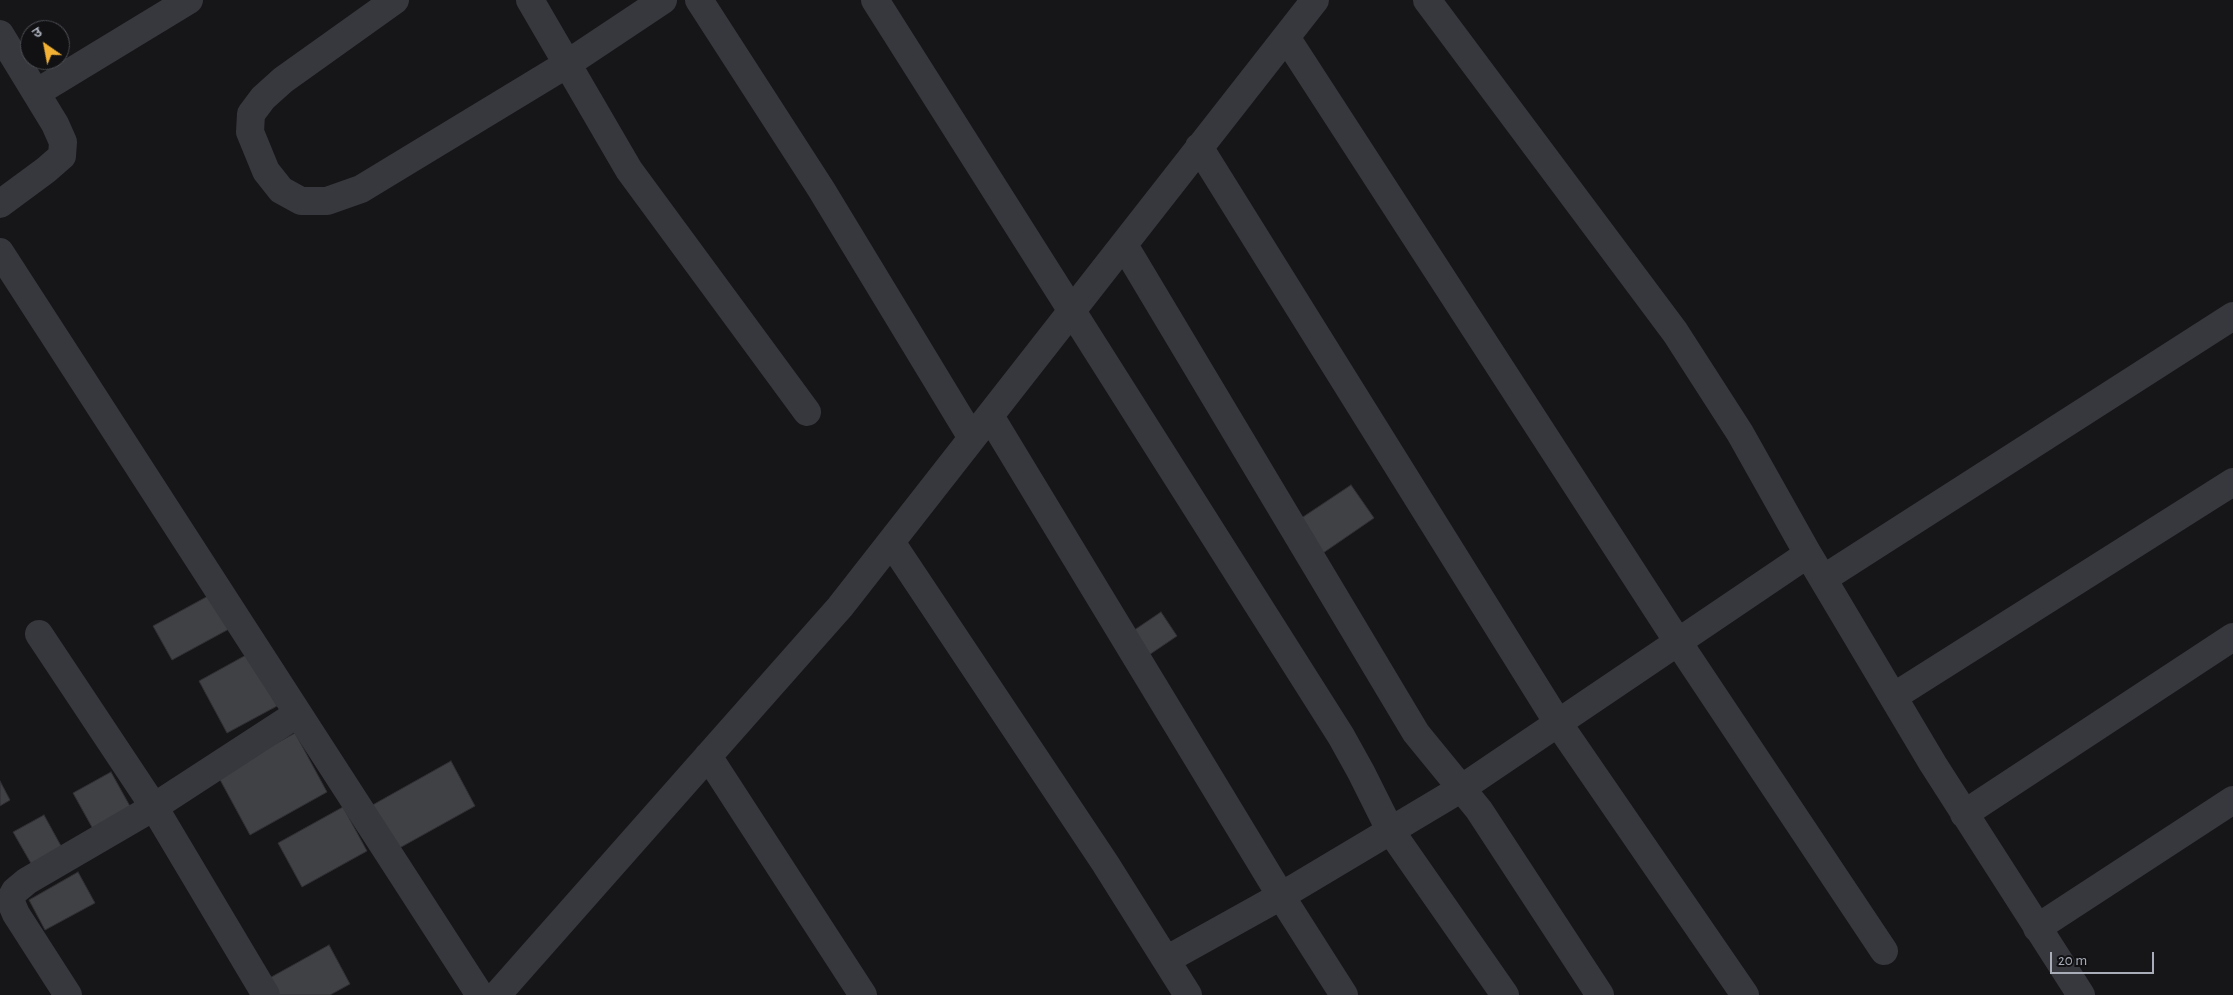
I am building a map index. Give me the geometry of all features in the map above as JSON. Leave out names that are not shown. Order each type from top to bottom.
[{"type":"street","points":[[36,93],[188,0]]},
{"type":"street","points":[[395,0],[283,80],[263,98],[251,114],[250,132],[266,171],[281,190],[301,201],[327,201],[362,189],[567,64],[663,0]]},
{"type":"street","points":[[530,0],[629,170],[807,412]]},
{"type":"street","points":[[699,0],[821,189],[972,438]]},
{"type":"street","points":[[876,0],[1073,309],[1341,736],[1362,772],[1390,830],[1505,995]]},
{"type":"street","points":[[498,995],[840,607],[1315,0]]},
{"type":"street","points":[[1427,0],[1675,332],[1740,433],[1808,554],[1964,814],[2081,995]]},
{"type":"street","points":[[0,34],[64,142],[62,156],[0,204]]},
{"type":"street","points":[[1286,37],[1678,642],[1884,951]]},
{"type":"street","points":[[1199,147],[1501,635],[1558,723],[1745,995]]},
{"type":"street","points":[[1124,245],[1416,733],[1462,788],[1507,852],[1600,995]]},
{"type":"street","points":[[0,252],[480,995]]},
{"type":"street","points":[[1823,579],[2233,316]]},
{"type":"street","points":[[990,416],[1281,896],[1344,995]]},
{"type":"street","points":[[1893,697],[2233,482]]},
{"type":"street","points":[[891,542],[1105,864],[1188,995]]},
{"type":"street","points":[[1166,960],[1281,896],[1462,788],[1808,554]]},
{"type":"street","points":[[38,634],[154,807],[266,995]]},
{"type":"street","points":[[1964,814],[2233,638]]},
{"type":"street","points":[[68,995],[16,914],[10,900],[15,891],[26,881],[154,807],[297,714]]},
{"type":"street","points":[[708,756],[863,995]]},
{"type":"street","points":[[2037,928],[2233,800]]},
{"type":"building","points":[[1351,485],[1374,518],[1323,553],[1300,519]]},
{"type":"building","points":[[210,595],[229,629],[172,660],[153,626]]},
{"type":"building","points":[[1161,612],[1177,636],[1143,659],[1127,635]]},
{"type":"building","points":[[248,654],[277,706],[227,733],[199,681]]},
{"type":"building","points":[[295,733],[327,792],[250,835],[218,776]]},
{"type":"building","points":[[451,761],[475,806],[394,851],[369,807]]},
{"type":"building","points":[[111,772],[131,808],[93,829],[73,793]]},
{"type":"building","points":[[0,781],[10,800],[0,806]]},
{"type":"building","points":[[343,807],[367,851],[302,887],[278,843]]},
{"type":"building","points":[[44,815],[66,855],[36,872],[13,832]]},
{"type":"building","points":[[78,872],[95,903],[45,930],[29,900]]},
{"type":"building","points":[[329,945],[350,984],[330,995],[275,995],[266,980]]}]
